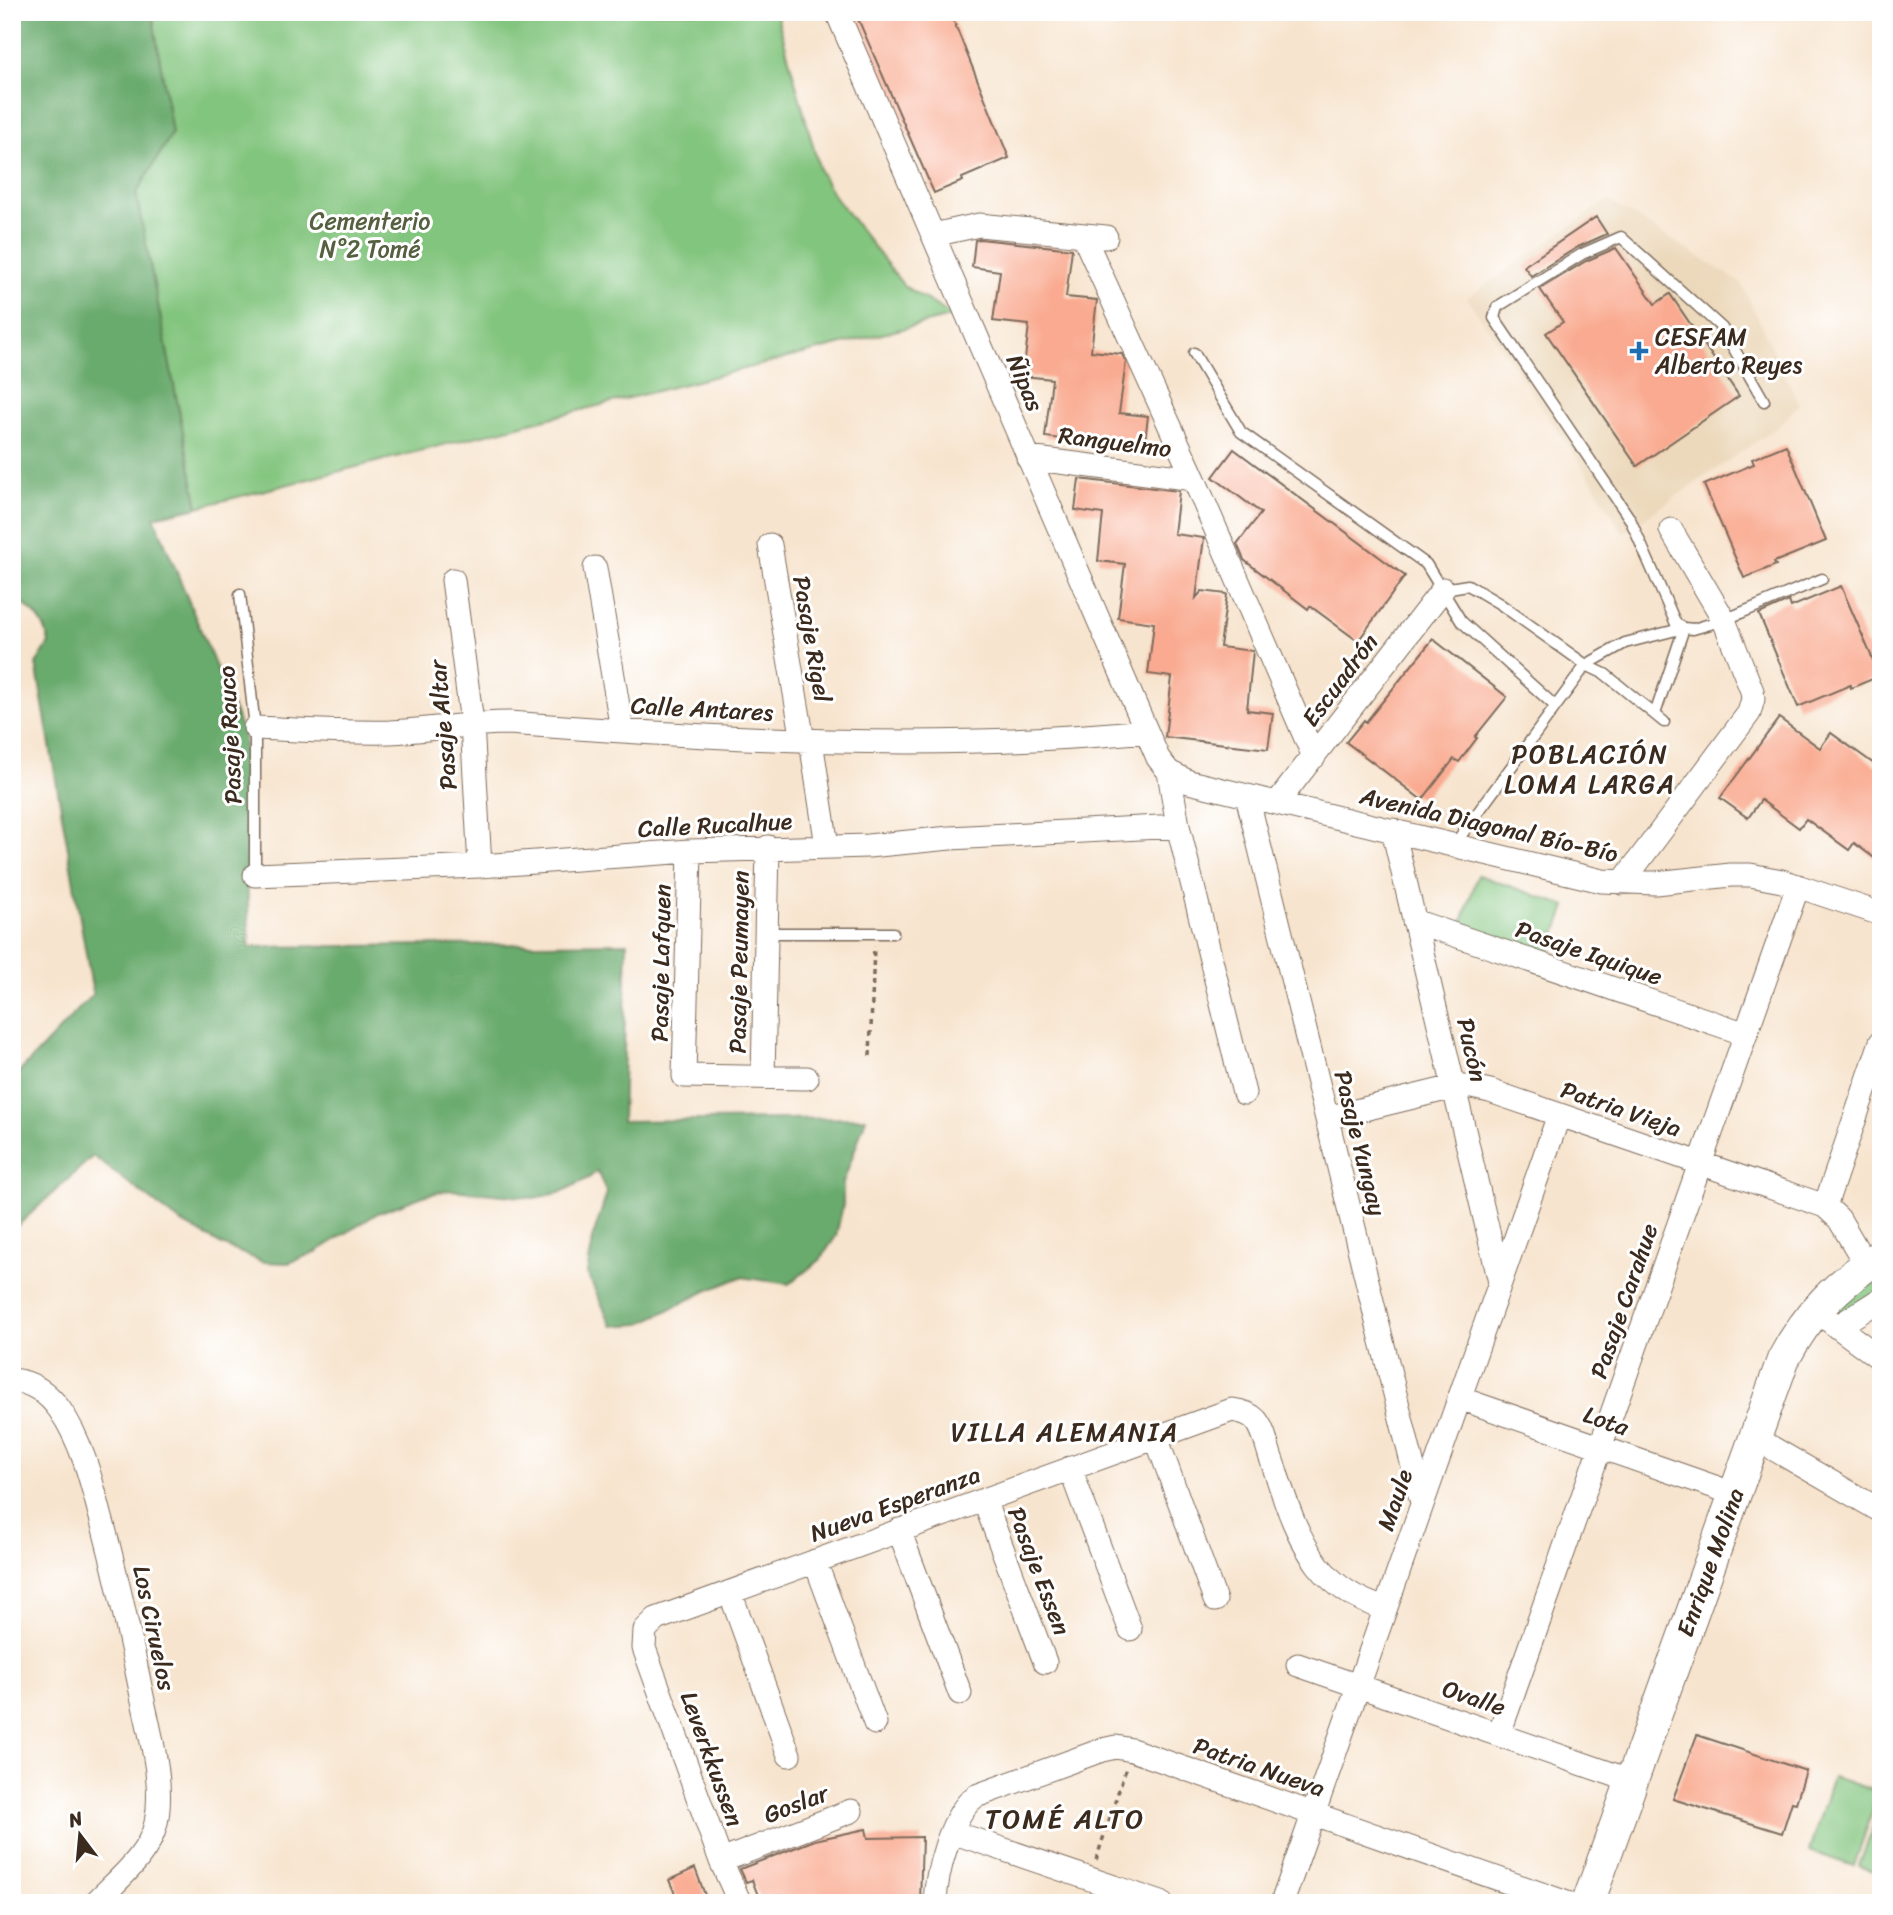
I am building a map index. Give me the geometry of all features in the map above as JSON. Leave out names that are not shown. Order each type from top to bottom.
[{"type":"main road","name":"Enrique Molina","points":[[1588,1903],[1783,1360],[1826,1318],[1840,1284],[1873,1260]]},
{"type":"street","name":"Ñipas","points":[[837,12],[1146,731],[1158,758],[1169,772]]},
{"type":"street","points":[[933,235],[979,225],[1107,237]]},
{"type":"street","points":[[1083,235],[1194,479],[1314,757]]},
{"type":"street","name":"Ranguelmo","points":[[1028,458],[1194,479]]},
{"type":"street","points":[[1622,883],[1749,713],[1751,706],[1752,691],[1724,620],[1671,530]]},
{"type":"street","name":"Pasaje Rigel","points":[[770,545],[807,741]]},
{"type":"street","points":[[595,568],[622,730]]},
{"type":"street","name":"Pasaje Altar","points":[[453,580],[472,723],[480,866]]},
{"type":"street","name":"Escuadrón","points":[[1277,803],[1443,589]]},
{"type":"street","name":"Calle Antares","points":[[255,728],[391,732],[472,723],[509,723],[807,741],[1067,738],[1146,731]]},
{"type":"street","points":[[807,741],[827,846]]},
{"type":"street","points":[[1169,772],[1178,825],[1244,1093]]},
{"type":"street","name":"Avenida Diagonal Bío-Bío","points":[[1169,772],[1182,780],[1602,881],[1656,883],[1731,875],[1766,877],[1881,914]]},
{"type":"street","name":"Pasaje Yungay","points":[[1247,796],[1422,1503]]},
{"type":"street","name":"Calle Rucalhue","points":[[255,875],[480,866],[690,850],[868,846],[950,838],[1178,825]]},
{"type":"street","name":"Pucón","points":[[1393,831],[1500,1282]]},
{"type":"street","name":"Pasaje Peumayen","points":[[763,1077],[768,847]]},
{"type":"street","name":"Pasaje Lafquen","points":[[690,850],[684,1076],[763,1077]]},
{"type":"street","name":"Pasaje Carahue","points":[[1499,1734],[1798,886]]},
{"type":"street","name":"Pasaje Iquique","points":[[1414,921],[1746,1034]]},
{"type":"street","points":[[1873,1260],[1825,1206],[1881,1042]]},
{"type":"street","points":[[763,1077],[807,1078]]},
{"type":"street","name":"Patria Vieja","points":[[1327,1118],[1454,1087],[1481,1089],[1825,1206]]},
{"type":"street","name":"Maule","points":[[1282,1903],[1559,1115]]},
{"type":"street","name":"Enrique Molina","points":[[1826,1318],[1881,1299]]},
{"type":"street","points":[[1826,1318],[1881,1359]]},
{"type":"street","name":"Los Ciruelos","points":[[12,1380],[36,1387],[51,1399],[67,1422],[85,1464],[113,1562],[154,1760],[157,1814],[153,1833],[143,1852],[95,1903]]},
{"type":"street","name":"Lota","points":[[1459,1398],[1735,1494]]},
{"type":"street","name":"Nueva Esperanza","points":[[645,1630],[656,1619],[1232,1410],[1248,1414],[1259,1425],[1304,1544],[1318,1564],[1336,1585],[1385,1609]]},
{"type":"street","points":[[1156,1437],[1215,1600]]},
{"type":"street","points":[[1755,1438],[1881,1511]]},
{"type":"street","points":[[1070,1468],[1130,1629]]},
{"type":"street","name":"Pasaje Essen","points":[[984,1500],[1045,1662]]},
{"type":"street","points":[[899,1530],[960,1693]]},
{"type":"street","points":[[815,1561],[875,1723]]},
{"type":"street","points":[[730,1592],[789,1755]]},
{"type":"street","name":"Leverkkussen","points":[[645,1630],[644,1648],[721,1861],[740,1903]]},
{"type":"street","name":"Ovalle","points":[[1298,1665],[1632,1780]]},
{"type":"street","name":"Patria Nueva","points":[[935,1903],[940,1870],[964,1805],[976,1796],[1116,1747],[1132,1750],[1567,1903]]},
{"type":"street","name":"Goslar","points":[[721,1861],[851,1811]]},
{"type":"street","points":[[952,1832],[1149,1901]]},
{"type":"lane","points":[[1764,401],[1722,328],[1621,237],[1582,254],[1497,307],[1494,318],[1630,519],[1676,624],[1693,629],[1724,620],[1822,579]]},
{"type":"lane","points":[[1194,352],[1241,432],[1426,564],[1461,621],[1555,706]]},
{"type":"lane","points":[[1443,589],[1468,585],[1500,604],[1586,665],[1605,674],[1660,718],[1684,628]]},
{"type":"lane","name":"Pasaje Rauco","points":[[240,594],[255,728],[255,875]]},
{"type":"lane","points":[[1454,845],[1586,665],[1625,643],[1684,628]]},
{"type":"lane","points":[[768,933],[893,933]]},
{"type":"path","points":[[870,1056],[874,933]]},
{"type":"path","points":[[1090,1879],[1132,1750]]},
{"type":"shaded area","name":"CESFAM Alberto Reyes","points":[[1608,200],[1741,283],[1799,404],[1776,428],[1623,533],[1588,475],[1467,298]]},
{"type":"green space","points":[[12,12],[152,12],[172,133],[136,194],[198,507],[154,517],[244,735],[249,947],[627,943],[622,1121],[866,1118],[843,1183],[843,1205],[836,1236],[820,1260],[789,1284],[741,1277],[640,1324],[612,1326],[587,1273],[594,1234],[607,1193],[597,1171],[559,1193],[534,1198],[451,1190],[426,1195],[378,1213],[316,1252],[288,1263],[263,1262],[222,1245],[180,1222],[93,1156],[12,1231],[12,1080],[93,994],[36,664],[49,643],[41,621],[12,595]]},
{"type":"green space","name":"Cementerio N°2 Tomé","points":[[152,12],[776,12],[820,171],[832,193],[904,286],[953,316],[198,507],[136,194],[172,133]]},
{"type":"green space","points":[[1478,875],[1566,906],[1548,956],[1461,925]]},
{"type":"green space","points":[[1881,1268],[1881,1294],[1845,1316],[1834,1304]]},
{"type":"green space","points":[[1833,1777],[1879,1792],[1854,1866],[1809,1851]]},
{"type":"green space","points":[[1881,1805],[1881,1874],[1859,1866]]},
{"type":"building","points":[[855,12],[950,12],[1009,158],[934,193]]},
{"type":"building","points":[[1596,217],[1607,234],[1578,247],[1531,276],[1524,266]]},
{"type":"building","points":[[975,240],[1072,249],[1066,297],[1097,300],[1091,351],[1122,354],[1126,362],[1119,413],[1148,416],[1144,449],[1045,437],[1052,379],[1023,376],[1029,325],[993,321],[1000,271],[972,267]]},
{"type":"building","points":[[1616,248],[1655,304],[1670,294],[1739,396],[1637,466],[1546,333],[1563,322],[1540,289],[1586,261]]},
{"type":"building","points":[[1786,445],[1826,541],[1774,562],[1776,565],[1744,578],[1704,485],[1754,464],[1752,459]]},
{"type":"building","points":[[1234,449],[1405,576],[1358,641],[1310,606],[1308,609],[1244,560],[1237,544],[1261,513],[1213,477]]},
{"type":"building","points":[[1079,479],[1179,491],[1174,534],[1204,538],[1196,598],[1202,591],[1227,594],[1220,647],[1253,651],[1247,710],[1273,713],[1268,749],[1165,737],[1172,677],[1148,674],[1154,623],[1118,618],[1125,564],[1098,561],[1103,514],[1075,510]]},
{"type":"building","points":[[1841,586],[1880,676],[1851,688],[1850,685],[1798,707],[1759,614],[1789,601],[1791,607]]},
{"type":"building","points":[[1433,639],[1507,697],[1459,762],[1454,759],[1422,800],[1346,742],[1364,720],[1366,722]]},
{"type":"building","points":[[1779,718],[1820,748],[1831,733],[1881,769],[1881,863],[1854,843],[1849,850],[1806,819],[1799,828],[1761,800],[1748,818],[1720,798]]},
{"type":"building","points":[[1697,1735],[1806,1771],[1796,1803],[1792,1802],[1782,1833],[1673,1799]]},
{"type":"building","points":[[866,1829],[868,1838],[922,1837],[920,1903],[761,1903],[752,1880],[746,1882],[740,1869],[815,1840]]},
{"type":"building","points":[[695,1868],[708,1903],[679,1903],[669,1880]]},
{"type":"place","name":"CESFAM Alberto Reyes","points":[[1639,351]]},
{"type":"district","name":"POBLACIÓN LOMA LARGA","points":[[1590,769]]},
{"type":"district","name":"VILLA ALEMANIA","points":[[1065,1432]]},
{"type":"district","name":"TOMÉ ALTO","points":[[1065,1818]]}]
